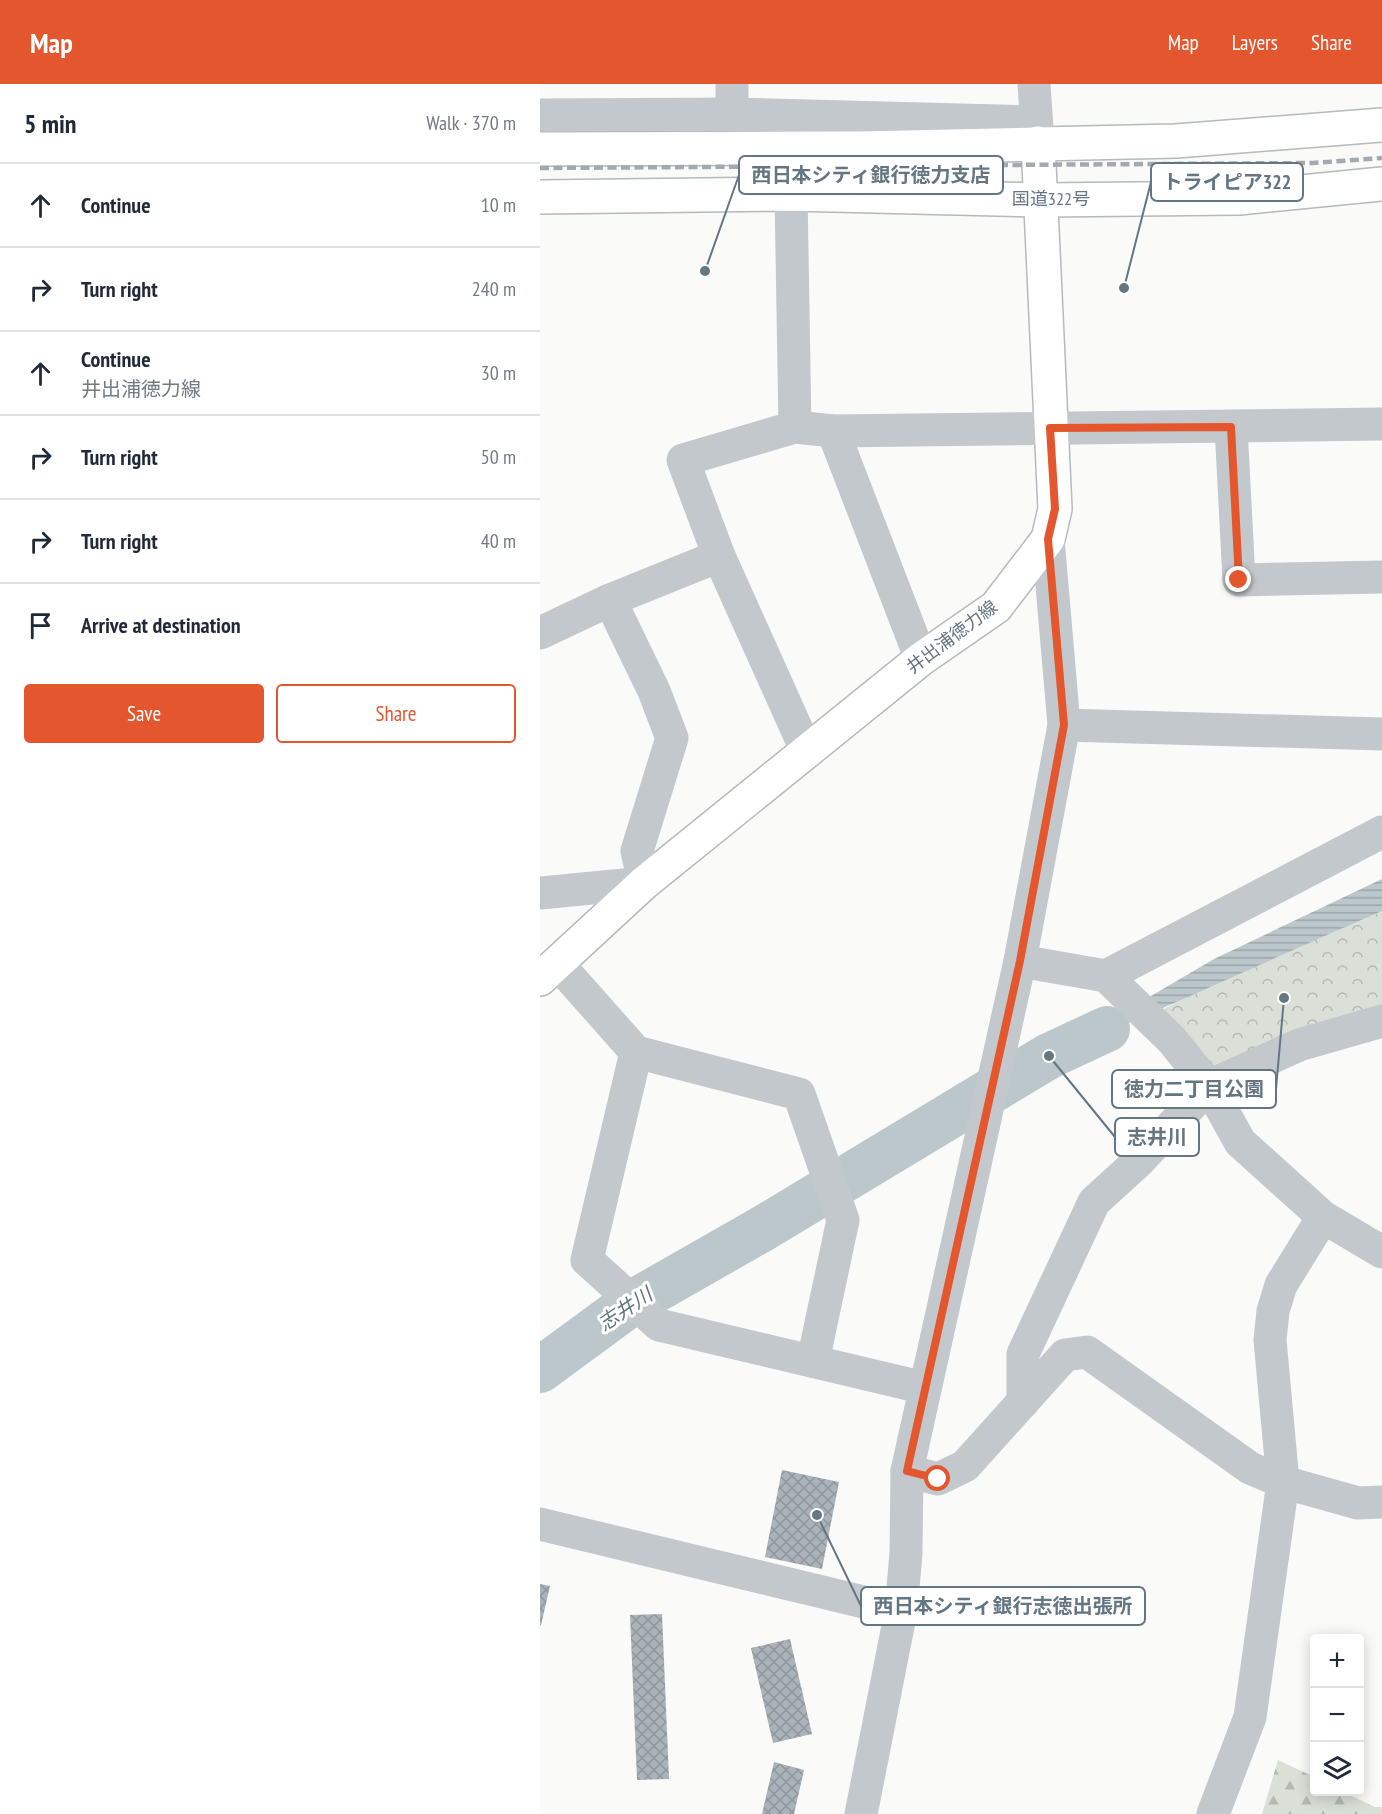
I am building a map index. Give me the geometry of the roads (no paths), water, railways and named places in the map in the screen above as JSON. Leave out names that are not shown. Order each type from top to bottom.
[{"type":"main road","points":[[540,149],[860,148],[1037,133],[1176,141],[1382,125]]},
{"type":"main road","name":"井出浦徳力線","points":[[549,971],[644,883],[921,659],[996,607],[1048,539],[1055,509],[1037,133]]},
{"type":"main road","name":"国道322号","points":[[540,197],[791,194],[1042,200],[1239,198],[1382,184]]},
{"type":"street","points":[[540,115],[732,99],[1037,133],[1034,84]]},
{"type":"street","points":[[791,194],[795,427]]},
{"type":"street","points":[[807,752],[719,556],[683,460],[795,427],[832,431],[1382,424]]},
{"type":"street","points":[[1231,427],[1239,580],[1382,577]]},
{"type":"street","points":[[832,431],[921,659]]},
{"type":"street","points":[[861,1814],[901,1611],[906,1553],[907,1471],[1020,961],[1064,725],[1048,539]]},
{"type":"street","points":[[540,633],[610,600],[719,556]]},
{"type":"street","points":[[540,893],[644,883],[637,850],[672,738],[654,691],[610,600]]},
{"type":"street","points":[[1064,725],[1382,734]]},
{"type":"street","points":[[1106,976],[1382,832]]},
{"type":"street","points":[[1020,961],[1106,976],[1172,1040],[1209,1086],[1240,1142],[1323,1217],[1382,1252]]},
{"type":"street","points":[[549,971],[636,1052],[800,1094],[843,1220],[813,1361]]},
{"type":"street","points":[[1023,1402],[1023,1354],[1094,1202],[1139,1161],[1209,1086],[1299,1045],[1382,1021]]},
{"type":"street","points":[[636,1052],[587,1260],[659,1325],[925,1388]]},
{"type":"street","points":[[1213,1814],[1250,1717],[1283,1482],[1270,1340],[1273,1311],[1281,1285],[1323,1217]]},
{"type":"street","points":[[907,1471],[938,1479],[965,1466],[1065,1355],[1087,1353],[1250,1468],[1283,1482],[1358,1503],[1382,1502]]},
{"type":"street","points":[[540,1524],[901,1611]]},
{"type":"waterway","name":"志井川","points":[[540,1370],[627,1306],[762,1229],[1049,1056],[1107,1029]]},
{"type":"railway","points":[[540,168],[1313,163],[1382,158]]},
{"type":"place","name":"西日本シティ銀行徳力支店","points":[[705,271]]},
{"type":"place","name":"トライピア322","points":[[1124,288]]},
{"type":"place","name":"徳力二丁目公園","points":[[1284,998]]},
{"type":"place","name":"志井川","points":[[1049,1056]]},
{"type":"place","name":"西日本シティ銀行志徳出張所","points":[[817,1515]]}]
